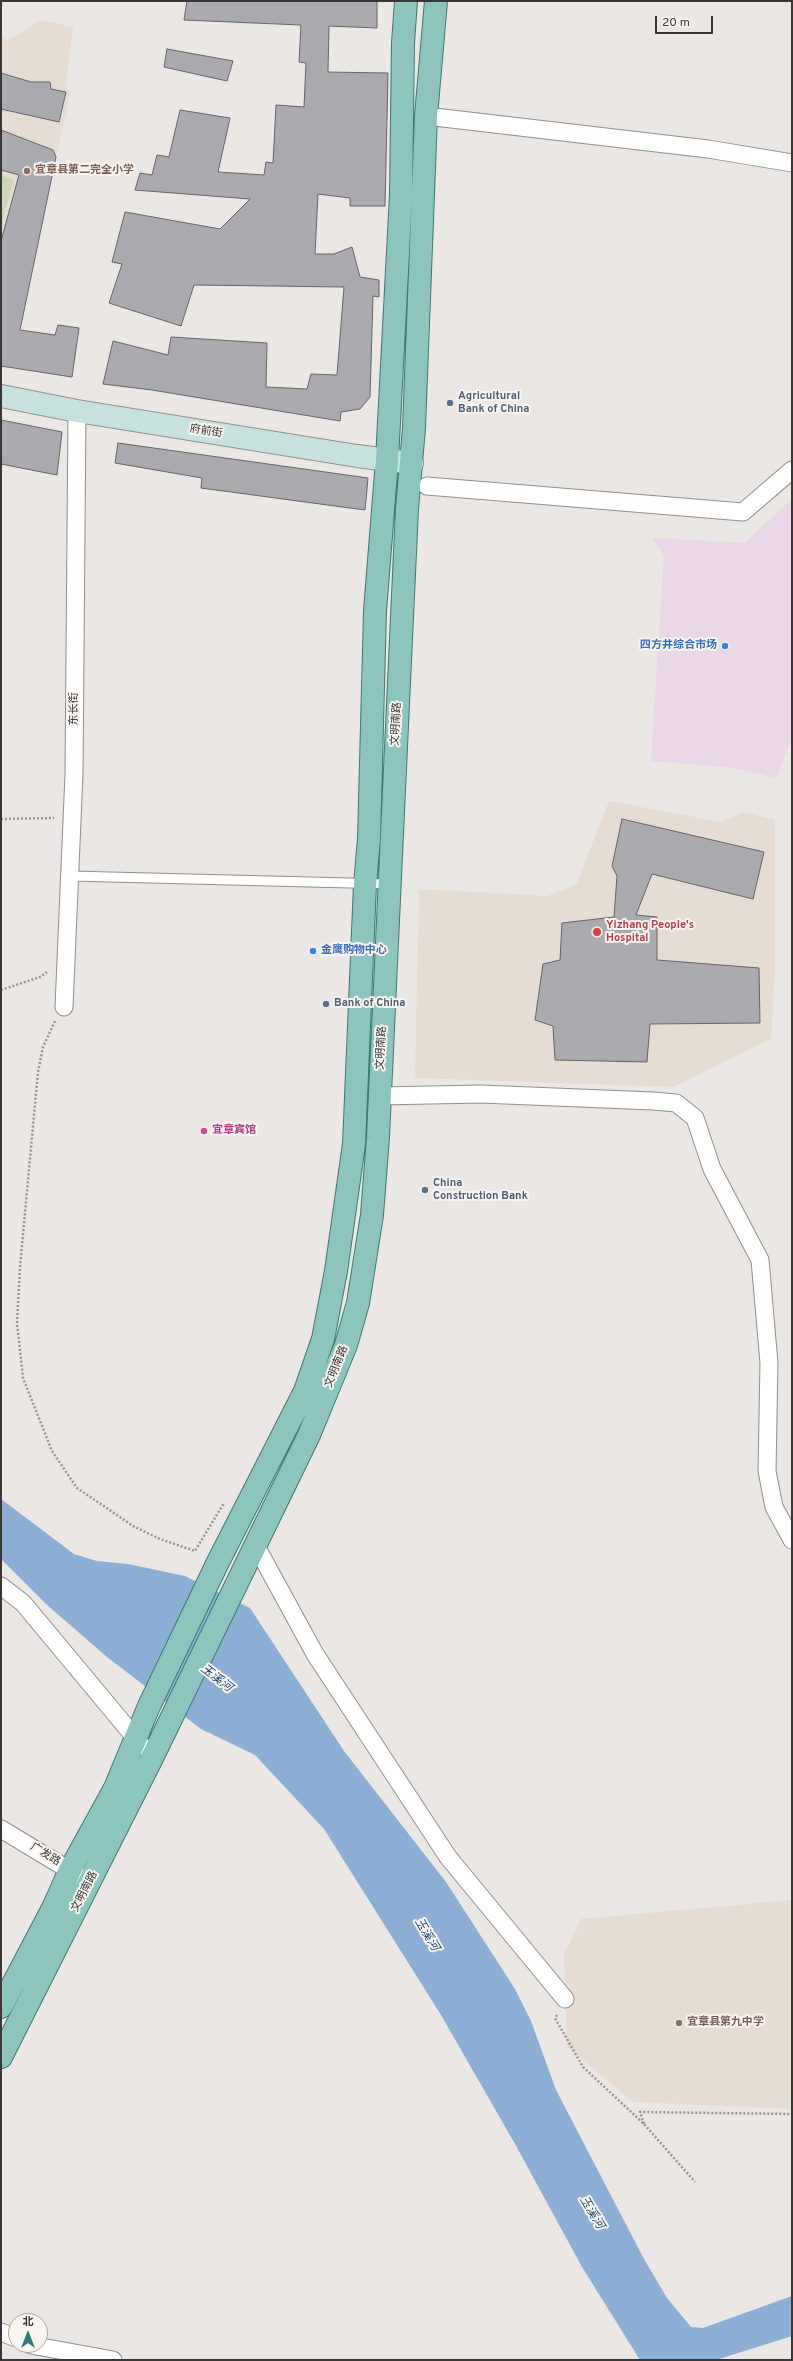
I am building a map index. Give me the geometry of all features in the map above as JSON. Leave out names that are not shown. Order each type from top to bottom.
[{"type":"main road","points":[[1,2007],[54,1906],[70,1870],[115,1788],[137,1740],[149,1706],[207,1583],[305,1391],[323,1339],[336,1271],[354,1144],[365,884],[369,840],[375,611],[387,460],[401,195],[403,43],[406,1]]},
{"type":"main road","name":"文明南路","points":[[1,2057],[152,1758],[256,1546],[270,1511],[312,1428],[346,1345],[358,1303],[372,1215],[380,1096],[407,509],[412,463],[426,116],[436,1]]},
{"type":"street","points":[[426,116],[708,149],[792,163]]},
{"type":"street","name":"府前街","points":[[1,396],[77,411],[412,463]]},
{"type":"street","name":"东长街","points":[[64,1007],[72,818],[77,411]]},
{"type":"street","points":[[427,486],[743,512],[792,470]]},
{"type":"street","points":[[380,1096],[481,1094],[676,1103],[695,1118],[712,1169],[760,1260],[769,1363],[767,1471],[774,1507],[792,1540]]},
{"type":"street","points":[[256,1546],[315,1654],[448,1857],[565,1999]]},
{"type":"street","points":[[1,1586],[23,1603],[152,1758]]},
{"type":"street","name":"广发路","points":[[1,1829],[90,1882]]},
{"type":"street","points":[[48,2348],[113,2360]]},
{"type":"lane","points":[[70,876],[390,884]]},
{"type":"path","points":[[1,819],[72,818]]},
{"type":"path","points":[[1,990],[40,977],[66,960]]},
{"type":"path","points":[[64,1007],[51,1026],[43,1047],[38,1072],[19,1275],[17,1323],[23,1378],[52,1451],[77,1488],[133,1526],[160,1539],[195,1551],[213,1518],[230,1497],[241,1497],[248,1501]]},
{"type":"path","points":[[565,1999],[555,2018],[583,2067],[644,2124],[695,2182]]},
{"type":"path","points":[[644,2124],[640,2112],[792,2114]]},
{"type":"shaded area","name":"宜章县第二完全小学","points":[[41,20],[73,27],[66,88],[71,92],[47,196],[21,325],[1,320],[1,35],[6,41]]},
{"type":"shaded area","name":"四方井综合市场","points":[[792,499],[792,736],[777,778],[734,768],[651,761],[664,556],[653,538],[744,543]]},
{"type":"shaded area","name":"Yizhang People's Hospital","points":[[609,801],[721,822],[743,812],[775,820],[775,969],[771,1039],[673,1087],[415,1078],[419,889],[547,896],[576,885]]},
{"type":"shaded area","name":"宜章县第九中学","points":[[792,1900],[792,2109],[633,2102],[567,2047],[564,1955],[581,1919]]},
{"type":"green space","points":[[1,175],[14,180],[1,226]]},
{"type":"water","name":"玉溪河","points":[[1,1499],[74,1554],[97,1561],[128,1564],[185,1576],[250,1608],[344,1751],[446,1882],[515,1989],[531,2021],[556,2090],[644,2259],[667,2298],[691,2327],[703,2328],[792,2296],[792,2336],[716,2360],[640,2360],[582,2267],[515,2144],[441,2015],[324,1829],[255,1755],[201,1729],[107,1657],[46,1604],[1,1559]]},
{"type":"building","points":[[187,1],[377,1],[377,28],[329,26],[328,72],[388,73],[385,206],[350,206],[350,198],[318,194],[315,254],[334,254],[352,247],[360,277],[379,280],[379,297],[373,296],[370,397],[360,409],[341,412],[340,421],[152,390],[103,384],[113,341],[168,355],[171,337],[267,343],[266,387],[307,389],[311,374],[337,375],[344,287],[194,285],[181,326],[109,303],[122,264],[112,262],[125,212],[220,229],[250,199],[135,190],[140,173],[152,175],[157,155],[169,157],[180,110],[230,118],[218,172],[264,175],[266,162],[273,163],[276,105],[304,107],[306,63],[299,62],[301,25],[184,20]]},
{"type":"building","points":[[167,49],[233,61],[227,81],[164,67]]},
{"type":"building","points":[[1,73],[31,82],[50,82],[51,89],[66,92],[59,122],[1,109]]},
{"type":"building","points":[[1,130],[53,150],[56,157],[20,330],[55,335],[58,325],[79,328],[72,377],[1,366],[1,241],[19,175],[1,170]]},
{"type":"building","points":[[1,420],[62,432],[57,475],[1,464]]},
{"type":"building","points":[[118,443],[368,478],[365,510],[201,488],[202,478],[115,463]]},
{"type":"building","points":[[622,819],[764,852],[753,899],[652,874],[636,915],[657,917],[657,960],[759,968],[760,1023],[650,1024],[647,1062],[555,1060],[553,1026],[535,1020],[543,964],[560,960],[562,923],[614,917],[617,876],[612,866]]},
{"type":"place","name":"宜章县第二完全小学","points":[[27,171]]},
{"type":"place","name":"Agricultural Bank of China","points":[[450,403]]},
{"type":"place","name":"四方井综合市场","points":[[725,646]]},
{"type":"place","name":"Yizhang People's Hospital","points":[[597,932]]},
{"type":"place","name":"金鹰购物中心","points":[[313,951]]},
{"type":"place","name":"Bank of China","points":[[326,1004]]},
{"type":"place","name":"宜章宾馆","points":[[204,1131]]},
{"type":"place","name":"China Construction Bank","points":[[425,1190]]},
{"type":"place","name":"宜章县第九中学","points":[[679,2023]]}]
